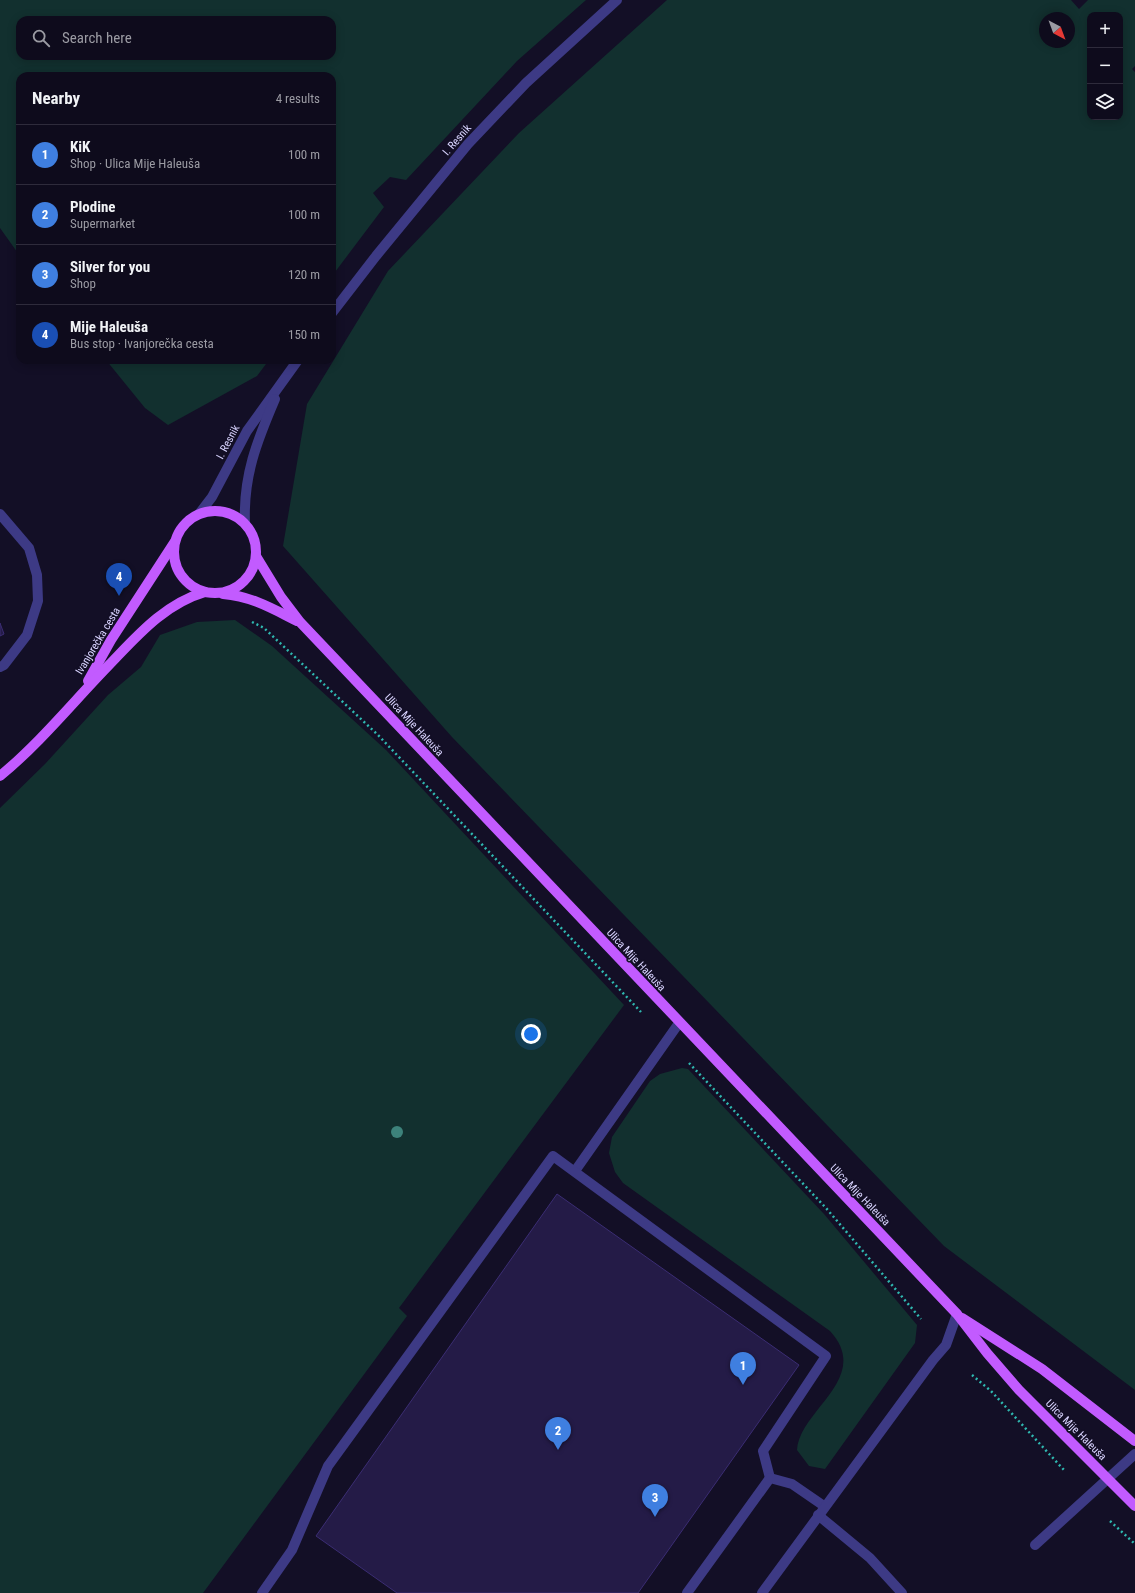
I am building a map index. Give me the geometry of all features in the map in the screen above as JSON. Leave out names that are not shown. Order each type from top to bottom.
[{"type":"main road","points":[[211,511],[223,512],[235,516],[245,523],[255,544],[256,556],[252,570],[244,581],[232,589],[219,593],[205,592],[193,587],[176,567],[174,554],[175,541],[180,530],[188,520],[199,514],[211,511]]},
{"type":"main road","name":"Ivanjorečka cesta","points":[[82,693],[111,640],[175,541]]},
{"type":"main road","name":"Ulica Mije Haleuša","points":[[256,556],[281,597],[300,622],[679,1023],[957,1314],[987,1353],[1019,1390],[1135,1506]]},
{"type":"main road","name":"Ivanjorečka cesta","points":[[0,776],[44,735],[82,693],[153,620],[175,604],[205,592]]},
{"type":"main road","name":"Ulica Mije Haleuša","points":[[219,593],[240,595],[300,622]]},
{"type":"main road","name":"Ulica Mije Haleuša","points":[[957,1314],[1042,1369],[1135,1441]]},
{"type":"street","name":"I. Resnik","points":[[336,308],[376,256],[468,144],[526,83],[617,0]]},
{"type":"street","name":"I. Resnik","points":[[199,514],[212,497],[247,431],[295,364]]},
{"type":"street","name":"I. Resnik","points":[[245,523],[244,501],[250,464],[282,382]]},
{"type":"street","points":[[0,514],[29,548],[37,575],[38,601],[27,635],[4,665],[0,667]]},
{"type":"street","points":[[575,1171],[679,1023]]},
{"type":"street","points":[[262,1593],[292,1550],[328,1466],[553,1156],[826,1356],[762,1451],[770,1478]]},
{"type":"street","points":[[762,1593],[824,1506],[933,1360],[946,1345],[957,1314]]},
{"type":"street","points":[[1035,1546],[1135,1454]]},
{"type":"street","points":[[770,1478],[792,1484],[824,1506]]},
{"type":"street","points":[[687,1593],[770,1478]]},
{"type":"street","points":[[818,1515],[870,1558],[902,1593]]},
{"type":"path","points":[[246,619],[264,628],[378,735],[641,1012]]},
{"type":"path","points":[[689,1063],[826,1208],[921,1319]]},
{"type":"path","points":[[972,1375],[991,1391],[1064,1470]]},
{"type":"path","points":[[1110,1521],[1135,1544]]},
{"type":"green space","points":[[0,0],[586,0],[517,61],[406,180],[390,177],[373,193],[384,207],[336,271],[336,72],[16,72],[16,250],[0,228]]},
{"type":"green space","points":[[667,0],[1071,0],[1079,9],[1088,0],[1135,0],[1135,66],[1132,69],[1135,72],[1135,1390],[944,1246],[452,737],[283,546],[307,404],[331,364],[336,364],[336,356],[388,271],[519,133]]},
{"type":"green space","points":[[109,364],[266,364],[257,376],[168,425],[145,408]]},
{"type":"green space","points":[[235,620],[272,646],[386,750],[624,1005],[399,1308],[407,1316],[203,1593],[0,1593],[0,808],[45,764],[108,695],[141,667],[160,635],[197,622]]},
{"type":"green space","points":[[682,1068],[688,1069],[824,1214],[917,1325],[915,1343],[825,1469],[809,1466],[797,1450],[801,1435],[809,1421],[839,1379],[843,1364],[841,1348],[830,1331],[623,1183],[615,1172],[609,1153],[612,1137],[650,1081],[660,1074]]},
{"type":"building","points":[[0,623],[4,634],[0,636]]},
{"type":"building","points":[[557,1194],[799,1365],[638,1593],[397,1593],[316,1536]]},
{"type":"place","name":"Mije Haleuša","points":[[119,596]]},
{"type":"place","name":"KiK","points":[[743,1385]]},
{"type":"place","name":"Plodine","points":[[558,1450]]},
{"type":"place","name":"Silver for you","points":[[655,1517]]}]
